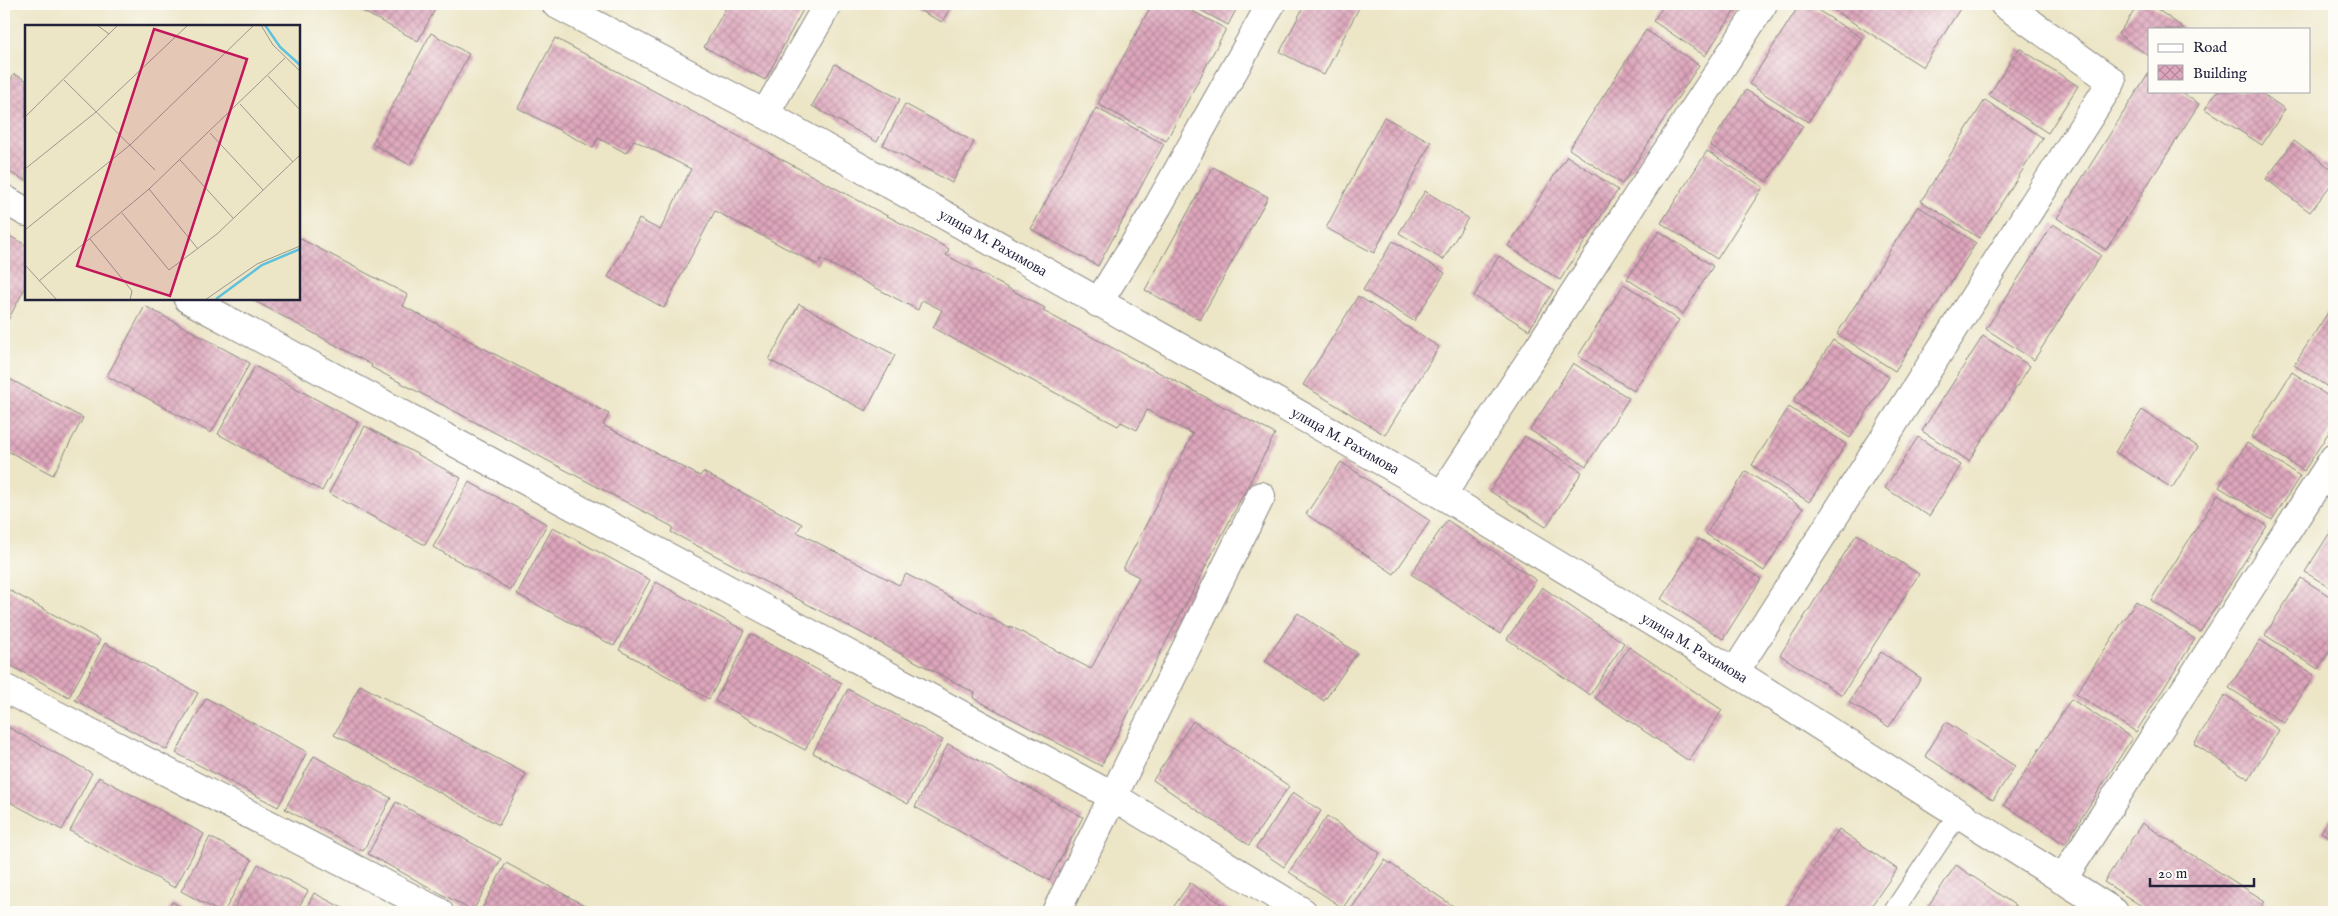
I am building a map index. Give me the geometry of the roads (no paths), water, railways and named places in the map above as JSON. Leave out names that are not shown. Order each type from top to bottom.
[{"type":"street","name":"улица М. Рахимова","points":[[556,4],[765,114],[1442,495],[1735,672],[2114,912]]},
{"type":"street","points":[[765,114],[828,4]]},
{"type":"street","points":[[1098,303],[1158,206],[1271,4]]},
{"type":"street","points":[[1442,495],[1763,4]]},
{"type":"street","points":[[1735,672],[2112,81],[2004,4]]},
{"type":"street","points":[[4,199],[25,211]]},
{"type":"street","points":[[190,300],[1114,797],[1303,912]]},
{"type":"street","points":[[2062,880],[2334,458]]},
{"type":"street","points":[[1056,912],[1261,496]]},
{"type":"street","points":[[4,688],[440,912]]},
{"type":"lane","points":[[1893,912],[1958,814]]}]
